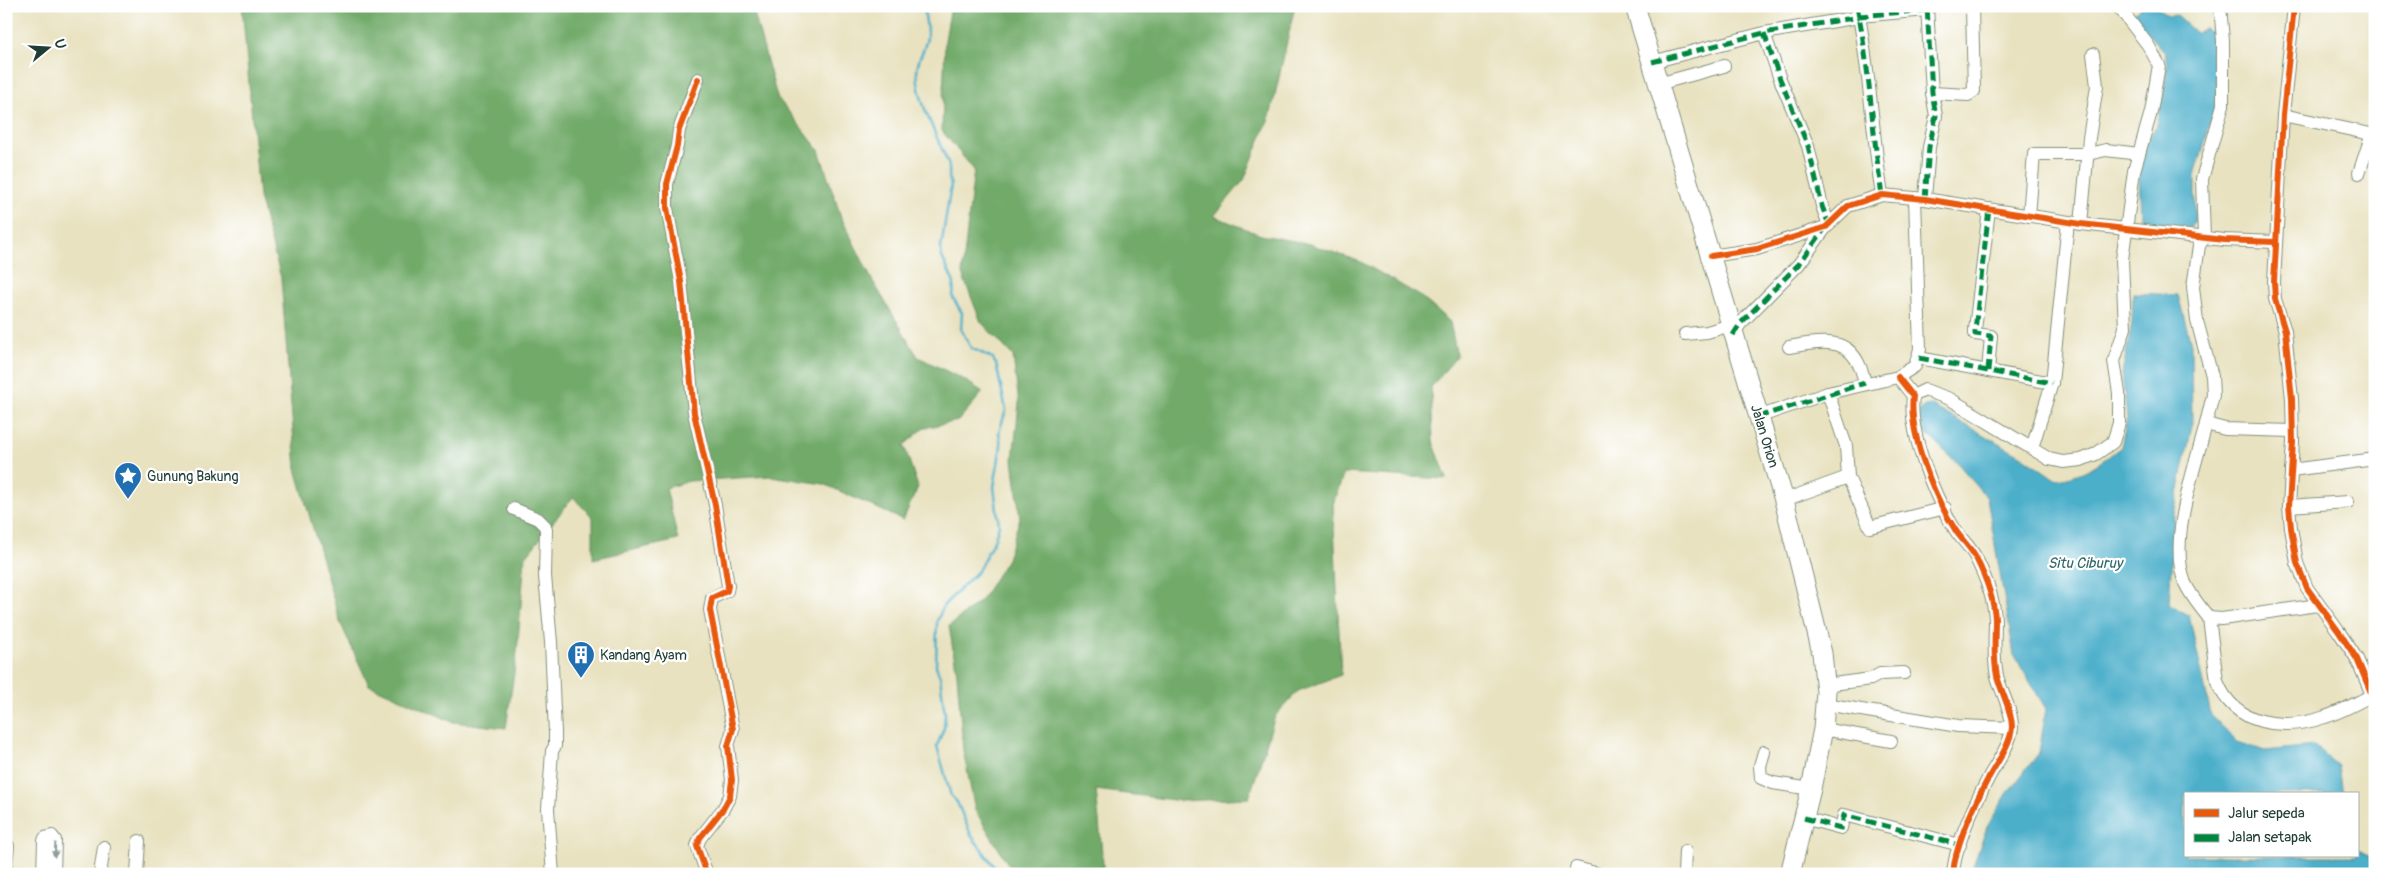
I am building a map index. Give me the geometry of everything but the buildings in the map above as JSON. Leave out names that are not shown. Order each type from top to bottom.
[{"type":"highway","name":"Jalan Orion","points":[[1636,6],[1784,500],[1822,652],[1826,685],[1823,729],[1811,789],[1790,874]]},
{"type":"street","points":[[1932,93],[1968,95],[1974,91],[1972,6]]},
{"type":"street","points":[[1913,396],[1925,390],[1950,399],[2048,459],[2063,462],[2081,460],[2107,448],[2117,434],[2119,394],[2114,361],[2125,328],[2122,260],[2128,229],[2134,171],[2151,112],[2159,65],[2148,44],[2118,6]]},
{"type":"street","points":[[2220,6],[2223,40],[2224,105],[2202,180],[2205,218],[2204,237],[2199,246],[2193,287],[2197,320],[2212,376],[2212,394],[2178,543],[2185,582],[2195,602],[2209,618],[2217,681],[2220,689],[2243,714],[2266,724],[2315,720],[2373,699],[2356,659],[2339,632],[2306,588],[2297,563],[2289,506],[2292,431],[2285,331],[2275,299],[2275,242],[2282,164],[2283,115],[2294,6]]},
{"type":"street","points":[[1652,62],[1764,33],[1859,13],[1927,8],[1932,93],[1936,116],[1928,147],[1920,198],[1919,358],[1915,366],[1898,377],[1828,393],[1758,417]]},
{"type":"street","points":[[1859,13],[1870,79],[1876,160],[1882,195]]},
{"type":"street","points":[[1764,33],[1780,79],[1808,146],[1827,226]]},
{"type":"street","points":[[2032,448],[2052,383],[2074,223],[2088,154],[2097,86],[2093,54]]},
{"type":"street","points":[[1658,84],[1724,66]]},
{"type":"street","points":[[698,79],[679,130],[678,146],[667,184],[667,208],[681,281],[694,413],[715,505],[728,586],[726,591],[712,598],[710,610],[733,729],[728,746],[732,780],[727,803],[700,838],[697,846],[707,874]]},
{"type":"street","points":[[2283,115],[2374,135],[2359,173]]},
{"type":"street","points":[[2029,216],[2032,155],[2088,154],[2106,150],[2139,154]]},
{"type":"street","points":[[1685,334],[1732,330],[1798,264],[1827,226],[1848,206],[1882,195],[1920,198],[2074,223],[2224,240],[2275,242]]},
{"type":"street","points":[[1988,371],[1991,336],[1975,334],[1975,330],[1989,209]]},
{"type":"street","points":[[1711,256],[1757,249],[1827,226]]},
{"type":"street","points":[[1789,347],[1817,342],[1838,343],[1847,348],[1853,355],[1862,372],[1865,384]]},
{"type":"street","points":[[1919,358],[2052,383]]},
{"type":"street","points":[[1898,377],[1913,396],[1912,414],[1915,435],[1929,477],[1956,531],[1976,557],[1989,591],[1995,618],[1995,659],[2012,728],[2006,745],[1988,778],[1960,845],[1953,874]]},
{"type":"street","points":[[1828,393],[1846,446],[1848,477],[1870,527],[1945,508]]},
{"type":"street","points":[[2206,424],[2225,429],[2292,431]]},
{"type":"street","points":[[2291,470],[2375,459]]},
{"type":"street","points":[[1784,500],[1848,477]]},
{"type":"street","points":[[2289,506],[2348,502]]},
{"type":"street","points":[[514,509],[538,519],[545,526],[546,530],[545,576],[556,733],[555,746],[552,751],[548,808],[553,874]]},
{"type":"street","points":[[2209,618],[2240,617],[2318,605]]},
{"type":"street","points":[[1826,685],[1871,679],[1880,674],[1904,673]]},
{"type":"street","points":[[1825,704],[1958,726],[2012,728]]},
{"type":"street","points":[[1823,729],[1891,741]]},
{"type":"street","points":[[1764,752],[1760,766],[1761,778],[1773,783],[1811,789]]},
{"type":"street","points":[[1804,818],[1842,828],[1844,815],[1960,845]]},
{"type":"street","points":[[43,874],[44,841],[45,838],[52,836],[56,840],[54,874]]},
{"type":"street","points":[[137,874],[139,842]]},
{"type":"street","points":[[6,865],[8,846]]},
{"type":"street","points":[[100,874],[104,847]]},
{"type":"street","points":[[1684,874],[1685,851]]},
{"type":"street","points":[[1576,868],[1599,874]]},
{"type":"green space","points":[[242,6],[752,6],[777,97],[819,150],[841,217],[871,278],[918,357],[963,379],[983,392],[958,421],[924,428],[904,445],[918,487],[903,520],[824,484],[770,476],[689,481],[666,488],[678,540],[593,559],[593,518],[573,497],[525,558],[517,652],[506,728],[453,722],[369,685],[340,622],[296,469],[281,278],[259,197]]},
{"type":"green space","points":[[951,6],[1295,6],[1271,113],[1244,180],[1214,216],[1261,235],[1310,244],[1361,262],[1420,296],[1450,322],[1457,356],[1431,387],[1433,441],[1447,479],[1344,473],[1333,504],[1341,675],[1298,691],[1275,716],[1249,798],[1181,801],[1096,790],[1104,874],[1014,874],[975,810],[963,750],[957,674],[949,626],[982,599],[1007,559],[1020,518],[1013,459],[1019,404],[1013,356],[981,322],[962,274],[974,170],[942,131],[945,40]]},
{"type":"water","points":[[2144,6],[2155,6],[2169,16],[2176,15],[2196,33],[2204,28],[2211,32],[2218,98],[2195,175],[2195,222],[2191,228],[2143,222],[2141,216],[2139,173],[2147,142],[2155,128],[2162,101],[2167,65],[2165,53],[2131,15]]},
{"type":"water","name":"Situ Ciburuy","points":[[2133,293],[2178,295],[2191,344],[2192,426],[2174,514],[2169,605],[2189,615],[2211,715],[2238,742],[2265,751],[2314,746],[2338,766],[2342,792],[2184,792],[2184,858],[2358,858],[2358,850],[2375,860],[2375,874],[1973,874],[1972,869],[1987,827],[2007,794],[2039,753],[2046,709],[2014,655],[1987,498],[1960,466],[1923,430],[1919,421],[1919,410],[1930,405],[2024,457],[2055,479],[2082,472],[2121,447],[2127,418],[2122,374],[2132,323]]},
{"type":"waterway","points":[[924,6],[927,37],[917,68],[918,85],[929,119],[948,163],[951,185],[941,248],[942,257],[954,283],[953,298],[962,313],[961,329],[971,348],[992,358],[996,364],[1006,410],[999,432],[1001,446],[994,487],[999,525],[995,538],[978,571],[944,605],[937,621],[936,666],[940,676],[945,715],[944,728],[937,746],[951,796],[957,802],[971,835],[1000,874]]},
{"type":"marked path","points":[[1857,6],[1865,53],[1882,195]]},
{"type":"marked path","points":[[1925,199],[1929,147],[1936,116],[1932,93],[1927,6]]},
{"type":"marked path","points":[[1859,16],[1927,10]]},
{"type":"marked path","points":[[1652,62],[1764,33],[1859,17]]},
{"type":"marked path","points":[[1764,33],[1780,79],[1808,146],[1822,206],[1829,225]]},
{"type":"marked path","points":[[1988,371],[1991,336],[1975,334],[1975,330],[1989,209]]},
{"type":"marked path","points":[[1733,335],[1740,324],[1799,264],[1826,227]]},
{"type":"marked path","points":[[1919,358],[2052,383]]},
{"type":"marked path","points":[[1758,417],[1865,383]]},
{"type":"marked path","points":[[1804,818],[1841,828],[1844,815],[1960,845]]},
{"type":"cycle path","points":[[2294,6],[2283,115],[2274,282],[2275,299],[2285,331],[2292,399],[2293,442],[2289,506],[2291,528],[2297,563],[2307,588],[2357,659],[2375,702]]},
{"type":"cycle path","points":[[698,79],[679,130],[677,146],[667,184],[667,208],[681,281],[694,413],[715,505],[728,586],[727,591],[712,598],[710,610],[733,729],[728,746],[732,780],[730,796],[723,809],[700,838],[697,846],[707,874]]},
{"type":"cycle path","points":[[1711,256],[1757,249],[1826,227],[1848,206],[1882,195],[1925,199],[2081,224],[2224,240],[2275,242]]},
{"type":"cycle path","points":[[1898,377],[1913,396],[1913,411],[1919,447],[1932,484],[1948,518],[1976,558],[1989,588],[1995,619],[1997,676],[2012,721],[2007,746],[1990,775],[1967,823],[1958,850],[1953,874]]},
{"type":"place","name":"Gunung Bakung","points":[[128,500]]},
{"type":"place","name":"Kandang Ayam","points":[[581,679]]}]
